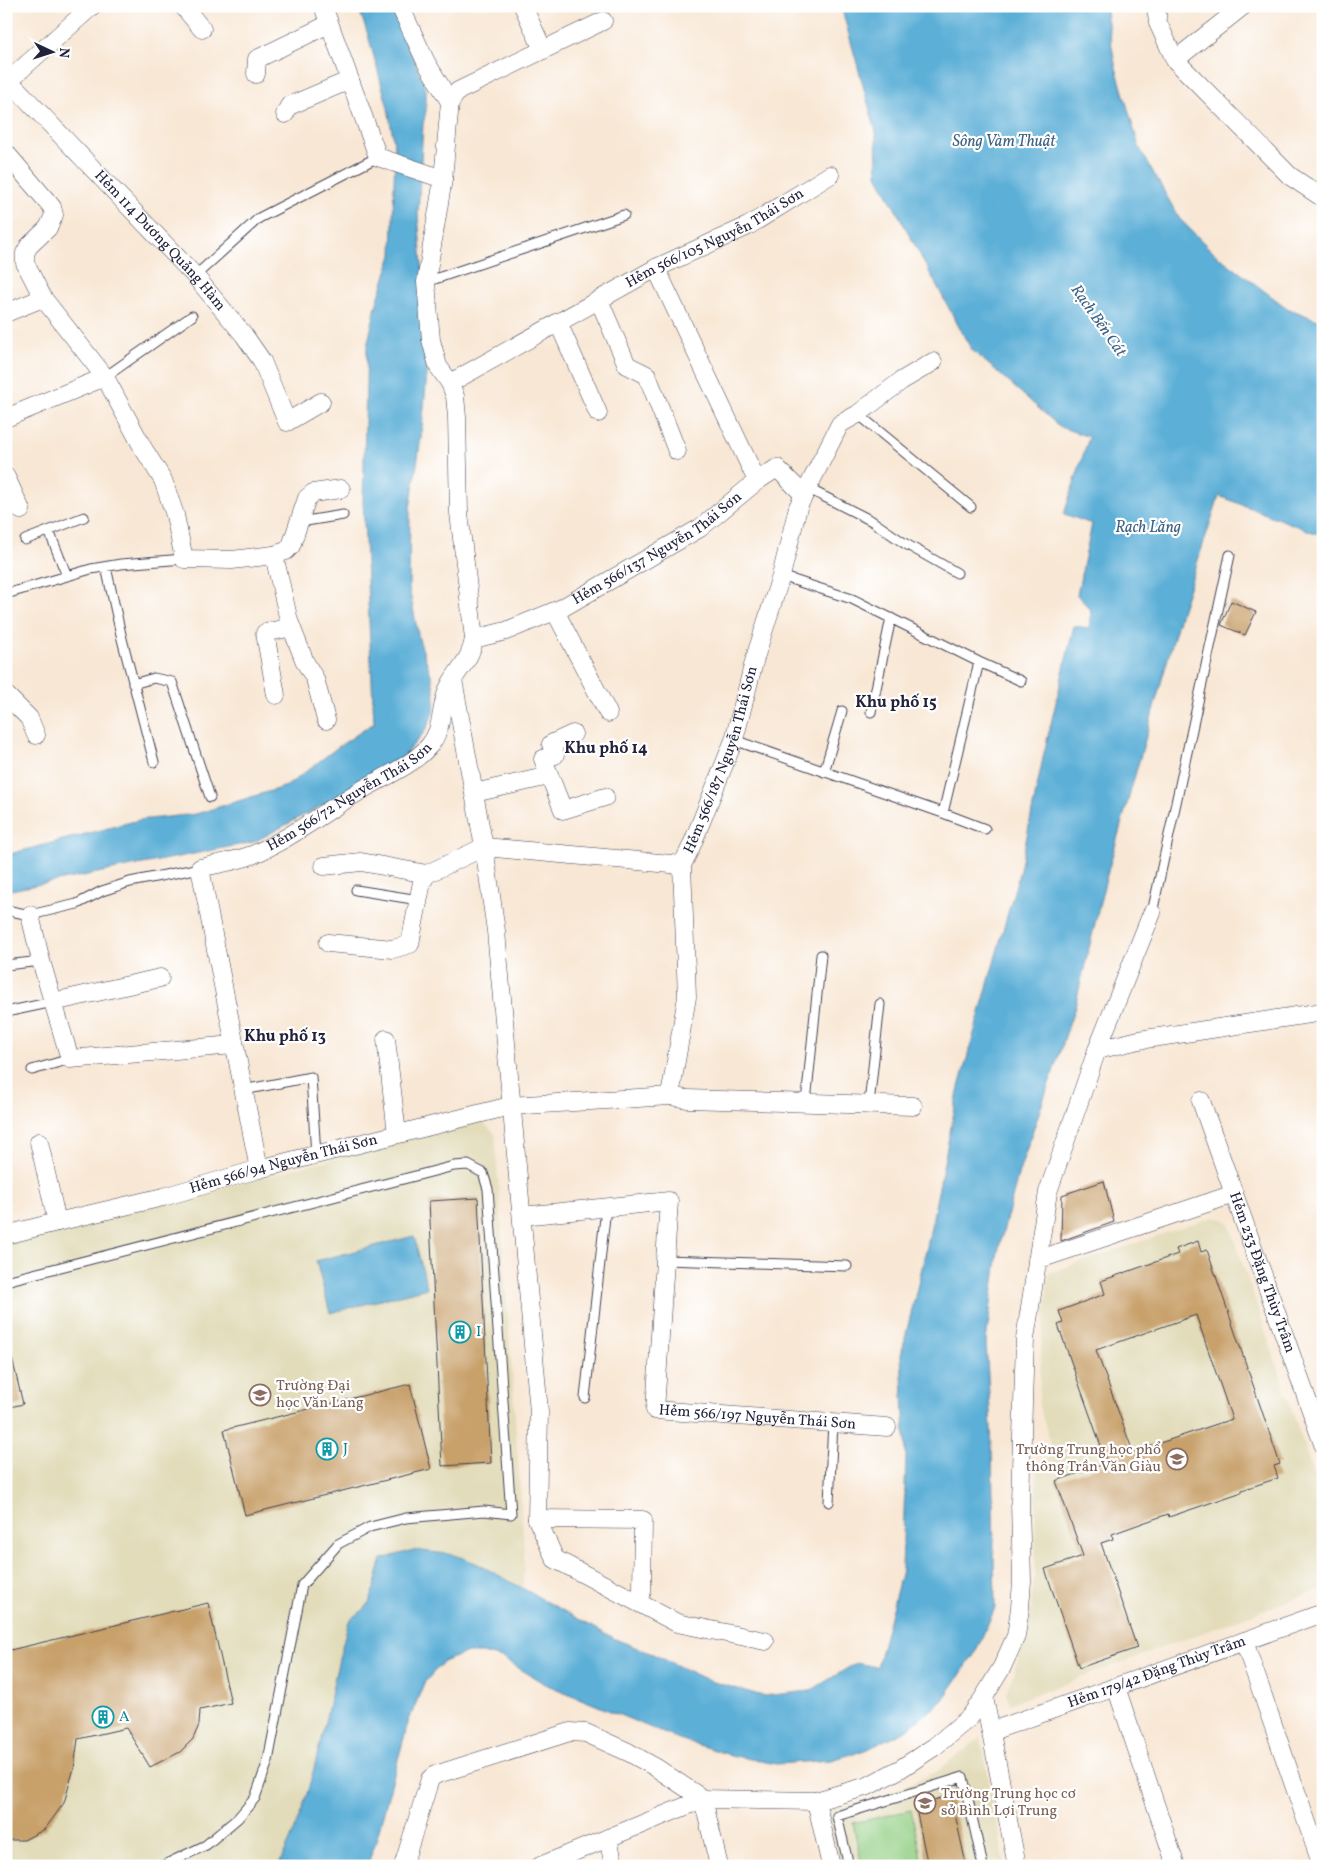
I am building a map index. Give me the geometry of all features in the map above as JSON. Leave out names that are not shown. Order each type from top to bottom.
[{"type":"street","points":[[7,81],[92,6]]},
{"type":"street","points":[[183,6],[202,29]]},
{"type":"street","points":[[323,6],[378,157],[443,179]]},
{"type":"street","points":[[400,6],[426,62],[450,102]]},
{"type":"street","points":[[523,6],[543,50]]},
{"type":"street","points":[[1156,6],[1158,23],[1175,60],[1290,176],[1323,198]]},
{"type":"street","points":[[1175,60],[1243,6]]},
{"type":"street","points":[[603,21],[458,90],[450,102],[443,179],[426,282],[431,340],[438,366],[450,383],[455,396],[459,513],[474,639],[466,663],[452,679],[484,847],[496,931],[510,1106],[522,1216],[539,1412],[537,1518],[555,1559],[677,1622],[765,1641]]},
{"type":"street","points":[[256,74],[257,59],[330,24]]},
{"type":"street","points":[[285,114],[289,106],[350,80]]},
{"type":"street","name":"Hẻm 114 Dương Quảng Hàm","points":[[7,81],[17,89],[196,276],[262,360],[287,422],[322,402]]},
{"type":"street","points":[[6,153],[52,207],[54,215],[48,228],[29,246],[25,253],[26,263],[43,298],[105,377],[143,448],[163,480],[172,504],[184,559],[232,560],[274,555],[286,550],[291,546],[306,498],[313,493],[342,489]]},
{"type":"street","name":"Hẻm 566/105 Nguyễn Thái Sơn","points":[[450,383],[656,268],[748,226],[830,174]]},
{"type":"street","name":"Hẻm 566/137 Nguyễn Thái Sơn","points":[[656,268],[757,481]]},
{"type":"street","points":[[6,313],[43,298]]},
{"type":"street","points":[[599,300],[627,365],[647,375],[677,451]]},
{"type":"street","points":[[558,322],[598,413]]},
{"type":"street","name":"Hẻm 566/187 Nguyễn Thái Sơn","points":[[670,1096],[687,997],[682,865],[734,740],[755,658],[781,576],[798,507],[840,424],[858,414],[901,380],[933,362]]},
{"type":"street","points":[[6,418],[105,377]]},
{"type":"street","name":"Hẻm 566/137 Nguyễn Thái Sơn","points":[[474,639],[506,632],[555,611],[700,528],[757,481],[777,468],[805,492]]},
{"type":"street","points":[[6,477],[21,510]]},
{"type":"street","points":[[274,555],[291,627],[305,662],[315,679],[326,720]]},
{"type":"street","name":"Hẻm 566/137 Nguyễn Thái Sơn","points":[[555,611],[608,713]]},
{"type":"street","points":[[276,695],[265,633],[291,627]]},
{"type":"street","name":"Hẻm 566/72 Nguyễn Thái Sơn","points":[[200,868],[250,856],[276,843],[341,801],[418,758],[431,744],[439,730],[446,694],[452,679]]},
{"type":"street","points":[[6,694],[29,718],[36,735]]},
{"type":"street","points":[[574,734],[551,744],[555,755],[543,759],[563,810],[605,797]]},
{"type":"street","points":[[474,793],[549,776]]},
{"type":"street","points":[[328,943],[392,949],[410,944],[422,882],[427,874],[484,847],[682,865]]},
{"type":"street","points":[[324,866],[361,862],[427,874]]},
{"type":"street","points":[[200,868],[259,1169]]},
{"type":"street","points":[[540,1866],[703,1799],[816,1801],[868,1786],[900,1769],[934,1747],[970,1717],[984,1697],[1002,1667],[1016,1636],[1020,1608],[1022,1581],[1020,1502],[1025,1338],[1048,1192],[1097,1050],[1152,913]]},
{"type":"street","points":[[30,916],[41,961],[70,1059],[234,1045]]},
{"type":"street","points":[[53,1002],[160,978]]},
{"type":"street","points":[[1097,1050],[1139,1040],[1322,1015]]},
{"type":"street","points":[[386,1039],[397,1134]]},
{"type":"street","points":[[510,1106],[670,1096],[687,1099],[913,1106]]},
{"type":"street","name":"Hẻm 233 Đặng Thùy Trâm","points":[[1202,1101],[1323,1444]]},
{"type":"street","name":"Hẻm 566/94 Nguyễn Thái Sơn","points":[[6,1235],[163,1197],[316,1154],[510,1106]]},
{"type":"street","points":[[39,1142],[57,1222]]},
{"type":"street","points":[[1037,1260],[1234,1194]]},
{"type":"street","name":"Hẻm 566/197 Nguyễn Thái Sơn","points":[[522,1216],[669,1201],[655,1410],[887,1427]]},
{"type":"street","points":[[537,1518],[643,1520],[642,1592]]},
{"type":"street","name":"Hẻm 179/42 Đặng Thùy Trâm","points":[[992,1731],[1323,1613]]},
{"type":"street","points":[[1244,1641],[1322,1866]]},
{"type":"street","points":[[1116,1687],[1176,1866]]},
{"type":"street","points":[[984,1697],[1017,1866]]},
{"type":"street","points":[[403,1866],[430,1779],[435,1775],[570,1732],[586,1733],[628,1752],[655,1767],[703,1799],[719,1866]]},
{"type":"street","points":[[816,1801],[831,1866]]},
{"type":"street","points":[[608,1838],[614,1866]]},
{"type":"lane","points":[[196,276],[259,218],[378,157]]},
{"type":"lane","points":[[426,282],[624,215]]},
{"type":"lane","points":[[105,377],[192,316]]},
{"type":"lane","points":[[858,414],[971,507]]},
{"type":"lane","points":[[805,492],[872,521],[904,543],[957,573]]},
{"type":"lane","points":[[300,522],[343,515]]},
{"type":"lane","points":[[26,540],[84,517]]},
{"type":"lane","points":[[49,530],[68,576]]},
{"type":"lane","points":[[1152,913],[1230,555]]},
{"type":"lane","points":[[6,594],[106,567],[184,559]]},
{"type":"lane","points":[[106,567],[133,684],[154,762]]},
{"type":"lane","points":[[781,576],[852,599],[1021,681]]},
{"type":"lane","points":[[871,712],[891,618]]},
{"type":"lane","points":[[943,813],[979,662]]},
{"type":"lane","points":[[133,684],[154,678],[172,682],[210,797]]},
{"type":"lane","points":[[824,772],[842,711]]},
{"type":"lane","points":[[734,740],[984,829]]},
{"type":"lane","name":"Hẻm 566/72 Nguyễn Thái Sơn","points":[[6,910],[30,916],[77,904],[102,891],[130,882],[200,868]]},
{"type":"lane","points":[[356,890],[418,900]]},
{"type":"lane","points":[[806,1102],[821,955]]},
{"type":"lane","points":[[6,965],[41,961]]},
{"type":"lane","points":[[6,1012],[53,1002]]},
{"type":"lane","points":[[869,1104],[880,1004]]},
{"type":"lane","points":[[32,1070],[70,1059]]},
{"type":"lane","points":[[243,1090],[311,1077],[316,1154]]},
{"type":"lane","points":[[6,1281],[454,1166],[468,1166],[483,1174],[488,1189],[511,1514],[484,1511],[406,1518],[370,1528],[338,1544],[302,1585],[268,1761],[255,1798],[238,1818],[206,1845],[162,1866]]},
{"type":"lane","points":[[585,1398],[606,1208]]},
{"type":"lane","points":[[665,1260],[847,1266]]},
{"type":"lane","points":[[829,1502],[833,1422]]},
{"type":"lane","points":[[849,1866],[837,1816],[963,1777],[983,1866]]},
{"type":"shaded area","name":"Trường Đại học Văn Lang","points":[[481,1121],[495,1134],[524,1546],[523,1589],[478,1564],[455,1555],[382,1559],[366,1607],[349,1621],[320,1741],[300,1813],[278,1866],[6,1866],[6,1243]]},
{"type":"shaded area","name":"Trường Trung học phổ thông Trần Văn Giàu","points":[[1213,1217],[1223,1219],[1229,1223],[1323,1502],[1323,1588],[1010,1704],[1006,1694],[1027,1634],[1035,1574],[1036,1462],[1055,1456],[1039,1406],[1041,1350],[1049,1273]]},
{"type":"shaded area","name":"Trường Trung học cơ sở Bình Lợi Trung","points":[[981,1737],[1005,1866],[841,1866],[828,1811],[886,1795],[939,1770]]},
{"type":"green space","points":[[911,1810],[923,1866],[862,1866],[853,1823]]},
{"type":"water","points":[[358,6],[392,6],[426,89],[418,214],[429,354],[421,438],[410,509],[409,588],[419,639],[432,678],[435,697],[434,711],[426,730],[402,758],[352,789],[254,842],[6,891],[6,855],[139,820],[196,814],[287,786],[338,747],[374,723],[363,501],[367,347],[376,306],[392,255],[395,149],[388,108]]},
{"type":"water","points":[[841,6],[1105,6],[1115,64],[1139,147],[1179,218],[1215,254],[1287,308],[1323,322],[1323,536],[1219,496],[1181,612],[1105,882],[1074,1010],[1019,1172],[998,1251],[986,1341],[992,1447],[995,1608],[974,1655],[942,1701],[908,1729],[866,1750],[831,1760],[776,1764],[730,1755],[673,1737],[545,1684],[502,1658],[482,1653],[465,1653],[443,1662],[424,1683],[408,1723],[375,1844],[367,1866],[278,1866],[302,1809],[311,1779],[349,1621],[367,1606],[382,1559],[414,1550],[455,1555],[478,1564],[615,1639],[655,1655],[710,1681],[763,1696],[810,1691],[856,1663],[877,1667],[902,1570],[906,1456],[901,1355],[927,1247],[959,1087],[1020,870],[1044,753],[1074,626],[1089,628],[1091,610],[1077,595],[1092,524],[1064,514],[1089,437],[1060,427],[971,349],[877,175],[876,132]]},
{"type":"water","points":[[414,1236],[427,1288],[330,1313],[316,1261]]},
{"type":"building","points":[[1231,601],[1256,612],[1245,635],[1221,625]]},
{"type":"building","points":[[1104,1181],[1114,1222],[1061,1241],[1062,1195]]},
{"type":"building","name":"I","points":[[478,1198],[491,1463],[442,1466],[429,1201]]},
{"type":"building","points":[[1198,1241],[1201,1252],[1207,1250],[1280,1464],[1274,1466],[1278,1478],[1169,1517],[1168,1514],[1112,1534],[1113,1539],[1101,1543],[1137,1648],[1079,1668],[1045,1569],[1083,1556],[1056,1481],[1107,1463],[1058,1325],[1063,1323],[1059,1311],[1105,1294],[1101,1281],[1178,1254],[1176,1249]],"holes":[[[1196,1315],[1232,1419],[1133,1452],[1096,1350]]]},
{"type":"building","points":[[12,1358],[23,1404],[6,1408],[6,1359]]},
{"type":"building","name":"J","points":[[410,1384],[431,1469],[245,1515],[224,1430]]},
{"type":"building","name":"A","points":[[208,1603],[231,1703],[200,1710],[199,1725],[193,1739],[180,1752],[150,1767],[126,1728],[78,1739],[74,1768],[64,1803],[45,1829],[24,1840],[6,1840],[6,1651]]},
{"type":"building","points":[[951,1796],[966,1864],[958,1866],[928,1866],[915,1804]]},
{"type":"place","name":"I","points":[[460,1332]]},
{"type":"place","name":"Trường Đại học Văn Lang","points":[[260,1395]]},
{"type":"place","name":"J","points":[[327,1449]]},
{"type":"place","name":"Trường Trung học phổ thông Trần Văn Giàu","points":[[1177,1459]]},
{"type":"place","name":"A","points":[[103,1717]]},
{"type":"place","name":"Trường Trung học cơ sở Bình Lợi Trung","points":[[925,1803]]},
{"type":"district","name":"Khu phố 15","points":[[896,703]]},
{"type":"district","name":"Khu phố 14","points":[[606,749]]},
{"type":"district","name":"Khu phố 13","points":[[285,1037]]},
{"type":"water label","name":"Sông Vàm Thuật","points":[[1004,142]]},
{"type":"water label","name":"Rạch Bến Cát","points":[[1098,321]]},
{"type":"water label","name":"Rạch Lăng","points":[[1148,528]]}]
